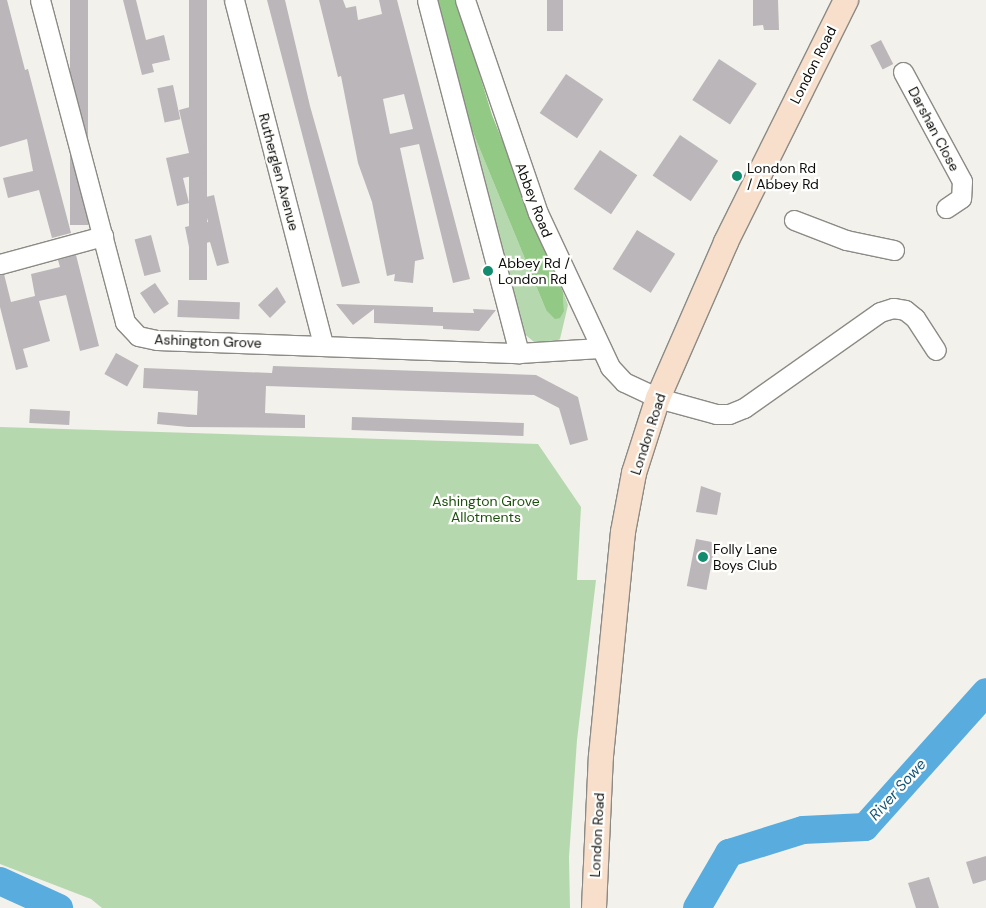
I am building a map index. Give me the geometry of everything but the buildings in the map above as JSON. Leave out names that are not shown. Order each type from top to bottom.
[{"type":"main road","name":"London Road","points":[[594,908],[600,756],[623,532],[634,473],[658,398],[734,225],[846,0]]},
{"type":"street","name":"Ashington Grove","points":[[40,0],[125,322],[138,336],[157,340],[519,353],[600,348]]},
{"type":"street","name":"Rutherglen Avenue","points":[[234,0],[323,345]]},
{"type":"street","points":[[427,0],[519,353]]},
{"type":"street","name":"Abbey Road","points":[[465,0],[538,213],[600,348],[610,367],[624,382],[658,398],[716,414],[729,414],[744,408],[880,312],[893,308],[905,310],[914,318],[936,350]]},
{"type":"street","name":"Darshan Close","points":[[904,72],[962,181],[961,198],[946,208]]},
{"type":"street","points":[[794,220],[846,240],[894,250]]},
{"type":"street","points":[[0,264],[103,236]]},
{"type":"green space","points":[[434,0],[457,0],[492,115],[563,292],[564,311],[560,318],[555,319],[546,310],[465,113]]},
{"type":"green space","points":[[465,113],[546,310],[564,311],[563,292],[568,305],[560,339],[555,342],[534,342],[522,332]]},
{"type":"green space","name":"Ashington Grove Allotments","points":[[0,427],[538,444],[581,507],[577,580],[596,580],[577,740],[569,857],[570,908],[102,908],[91,899],[0,864]]},
{"type":"waterway","name":"River Sowe","points":[[697,908],[729,853],[803,830],[865,827],[986,692]]},
{"type":"waterway","name":"River Sowe","points":[[0,881],[59,908]]},
{"type":"place","name":"London Rd / Abbey Rd","points":[[737,176]]},
{"type":"place","name":"Abbey Rd / London Rd","points":[[488,271]]},
{"type":"place","name":"Folly Lane Boys Club","points":[[703,557]]}]
